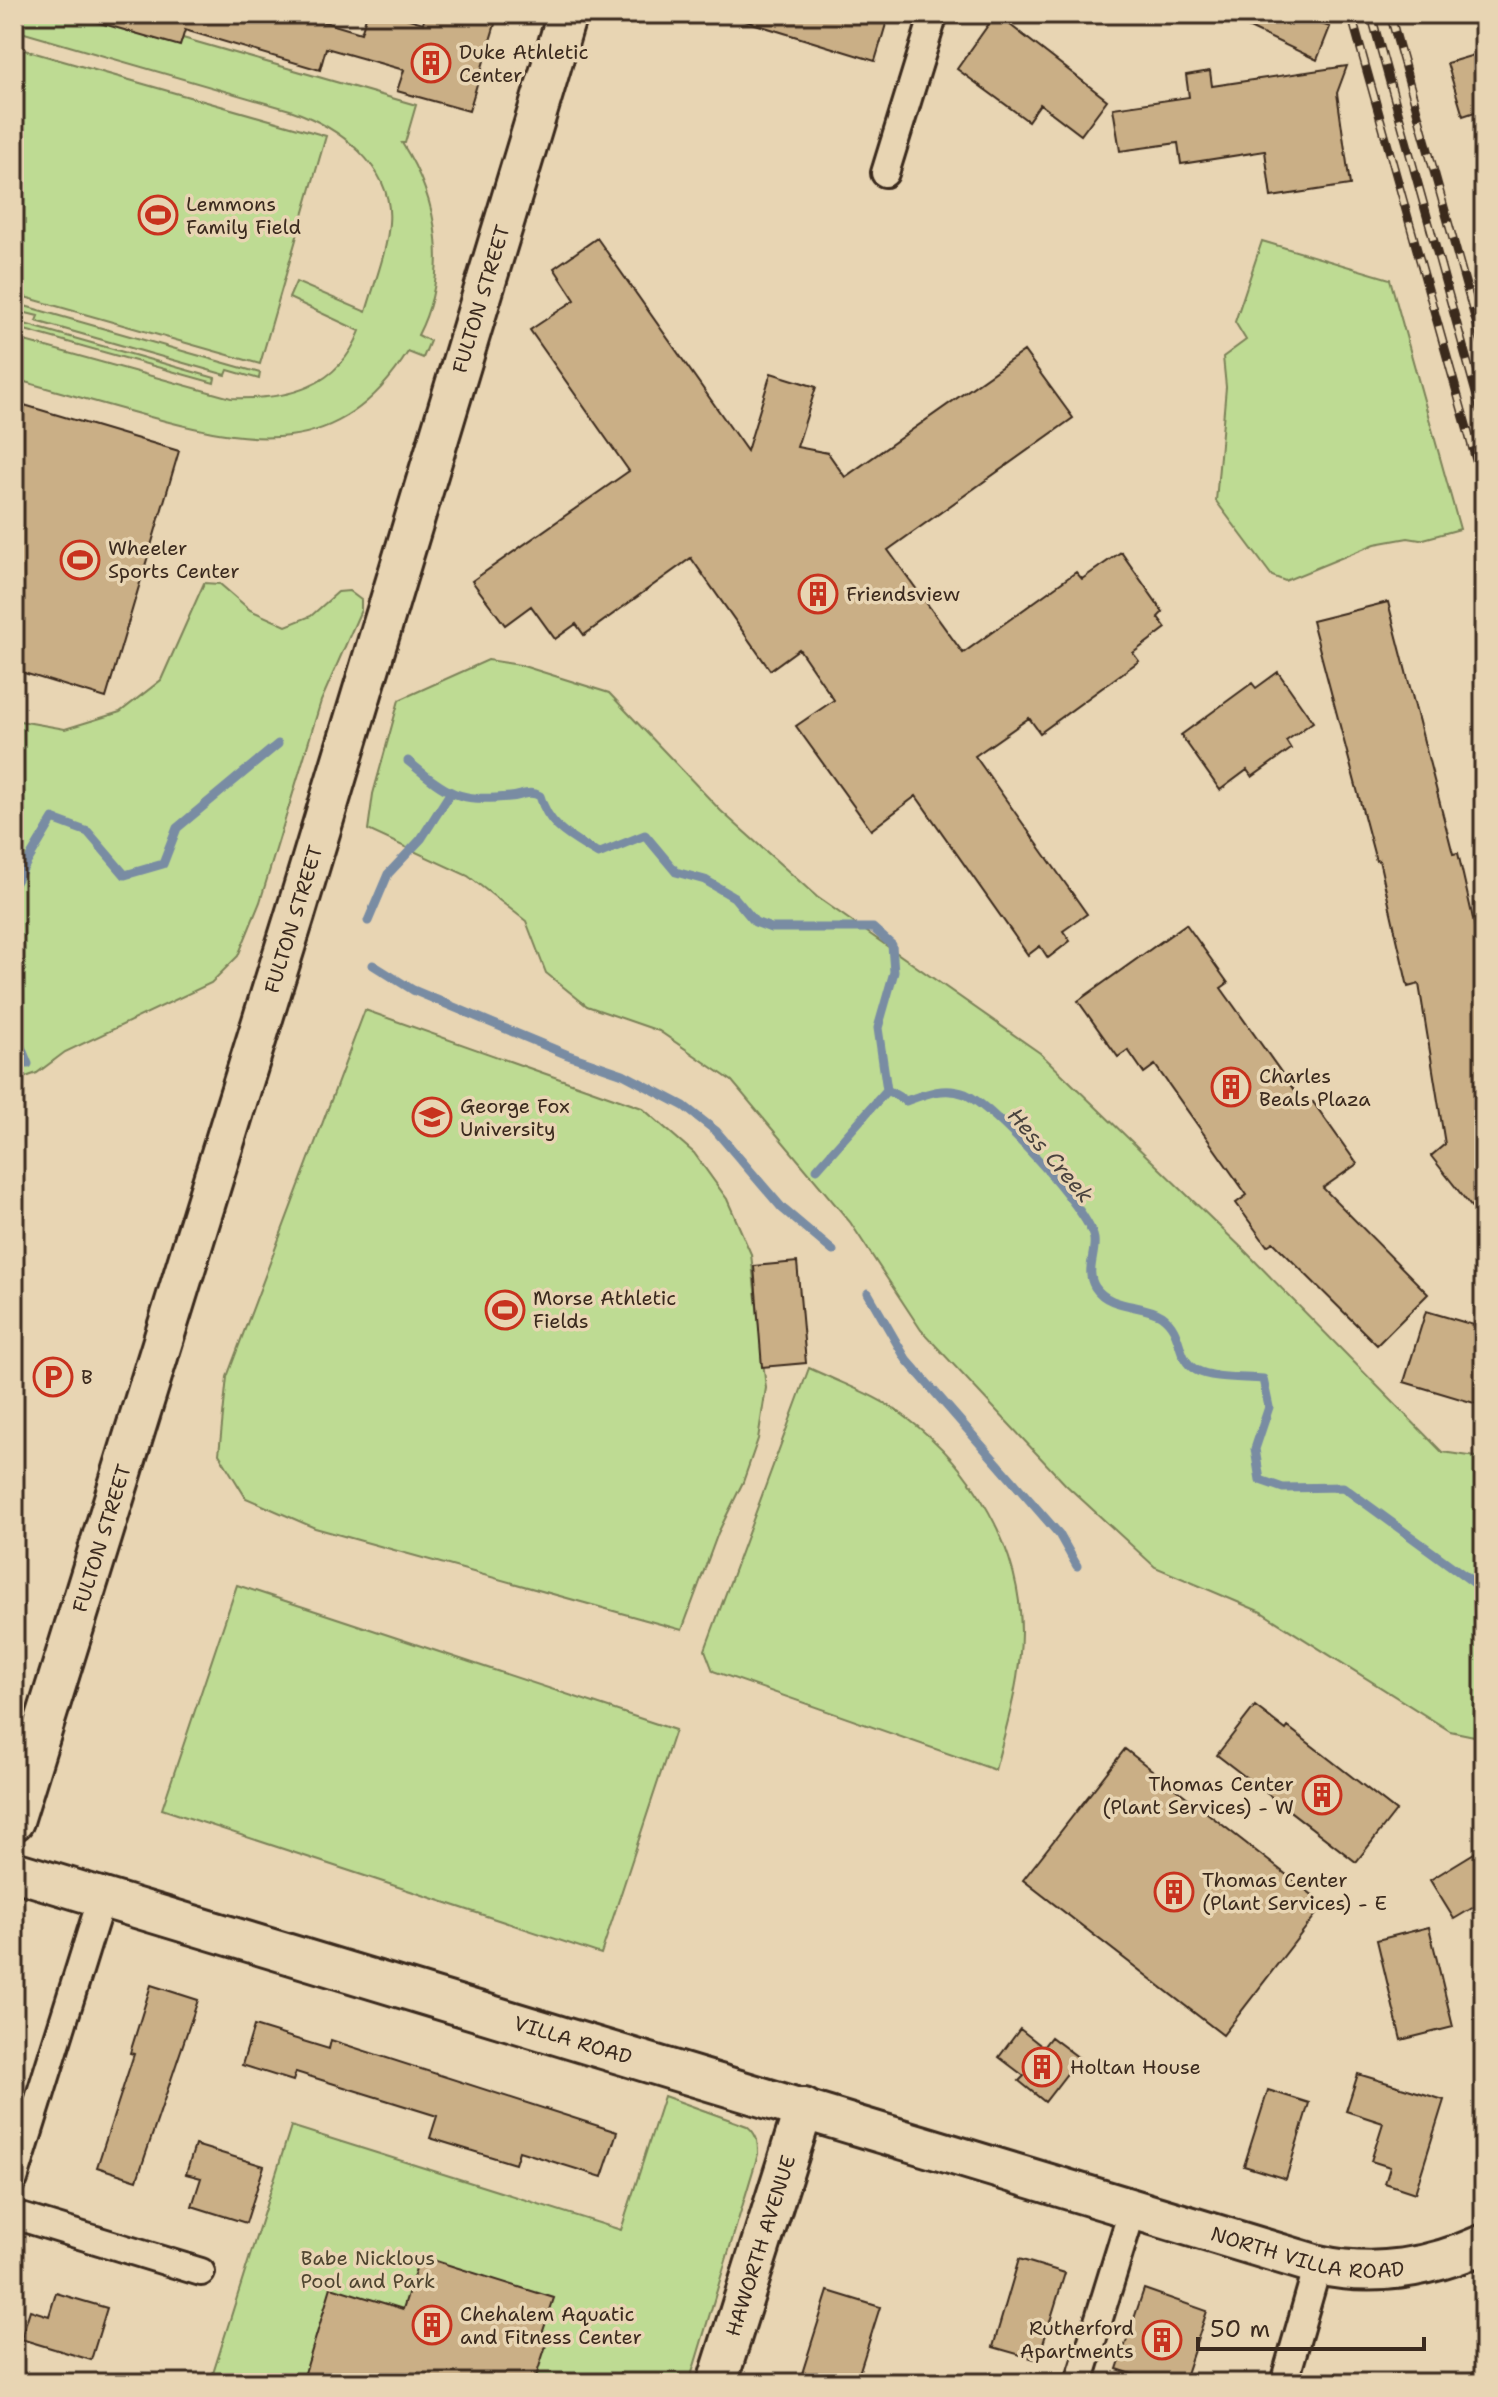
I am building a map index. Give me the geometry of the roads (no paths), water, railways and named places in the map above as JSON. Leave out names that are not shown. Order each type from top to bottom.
[{"type":"street","name":"FULTON STREET","points":[[14,1821],[295,915],[567,14]]},
{"type":"street","points":[[885,173],[934,14]]},
{"type":"street","name":"VILLA ROAD","points":[[14,1871],[1133,2208]]},
{"type":"street","points":[[14,2179],[102,1897]]},
{"type":"street","name":"HAWORTH AVENUE","points":[[717,2383],[804,2108]]},
{"type":"street","points":[[1079,2383],[1133,2208]]},
{"type":"street","name":"NORTH VILLA ROAD","points":[[1133,2208],[1318,2265],[1354,2272],[1410,2269],[1484,2244]]},
{"type":"street","points":[[14,2215],[201,2272]]},
{"type":"street","points":[[1284,2383],[1318,2265]]},
{"type":"waterway","name":"Hess Creek","points":[[14,884],[53,819],[88,832],[125,875],[163,864],[177,828],[278,744]]},
{"type":"waterway","name":"Hess Creek","points":[[408,761],[444,788],[465,797],[536,794],[555,824],[598,854],[645,835],[676,872],[705,880],[734,897],[755,922],[771,928],[873,928],[892,945],[894,972],[878,1028],[887,1090],[906,1101],[950,1091],[965,1094],[978,1102],[1017,1137],[1076,1205],[1094,1239],[1091,1275],[1101,1294],[1118,1303],[1162,1316],[1174,1330],[1185,1359],[1196,1370],[1219,1376],[1263,1379],[1269,1407],[1255,1449],[1260,1480],[1283,1488],[1343,1487],[1484,1590]]},
{"type":"waterway","points":[[368,921],[388,874],[421,839],[449,795]]},
{"type":"waterway","name":"Hess Creek","points":[[14,929],[18,949],[14,972]]},
{"type":"waterway","points":[[373,965],[413,990],[568,1055],[623,1074],[684,1106],[716,1131],[782,1208],[833,1251]]},
{"type":"waterway","points":[[14,1006],[17,1037],[28,1064]]},
{"type":"waterway","points":[[817,1169],[887,1090]]},
{"type":"waterway","points":[[868,1293],[906,1359],[1059,1534],[1077,1566]]},
{"type":"railway","points":[[1351,14],[1484,489]]},
{"type":"railway","points":[[1371,14],[1484,422]]},
{"type":"railway","points":[[1390,14],[1484,350]]},
{"type":"place","name":"Duke Athletic Center","points":[[431,63]]},
{"type":"place","name":"Lemmons Family Field","points":[[158,215]]},
{"type":"place","name":"Wheeler Sports Center","points":[[80,560]]},
{"type":"place","name":"Friendsview","points":[[818,594]]},
{"type":"place","name":"Charles Beals Plaza","points":[[1231,1087]]},
{"type":"place","name":"George Fox University","points":[[432,1117]]},
{"type":"place","name":"Morse Athletic Fields","points":[[505,1310]]},
{"type":"place","name":"B","points":[[53,1377]]},
{"type":"place","name":"Thomas Center (Plant Services) - W","points":[[1322,1795]]},
{"type":"place","name":"Thomas Center (Plant Services) - E","points":[[1174,1892]]},
{"type":"place","name":"Holtan House","points":[[1042,2067]]},
{"type":"place","name":"Chehalem Aquatic and Fitness Center","points":[[432,2325]]},
{"type":"place","name":"Rutherford Apartments","points":[[1162,2340]]},
{"type":"park label","name":"Babe Nicklous Pool and Park","points":[[368,2270]]}]
